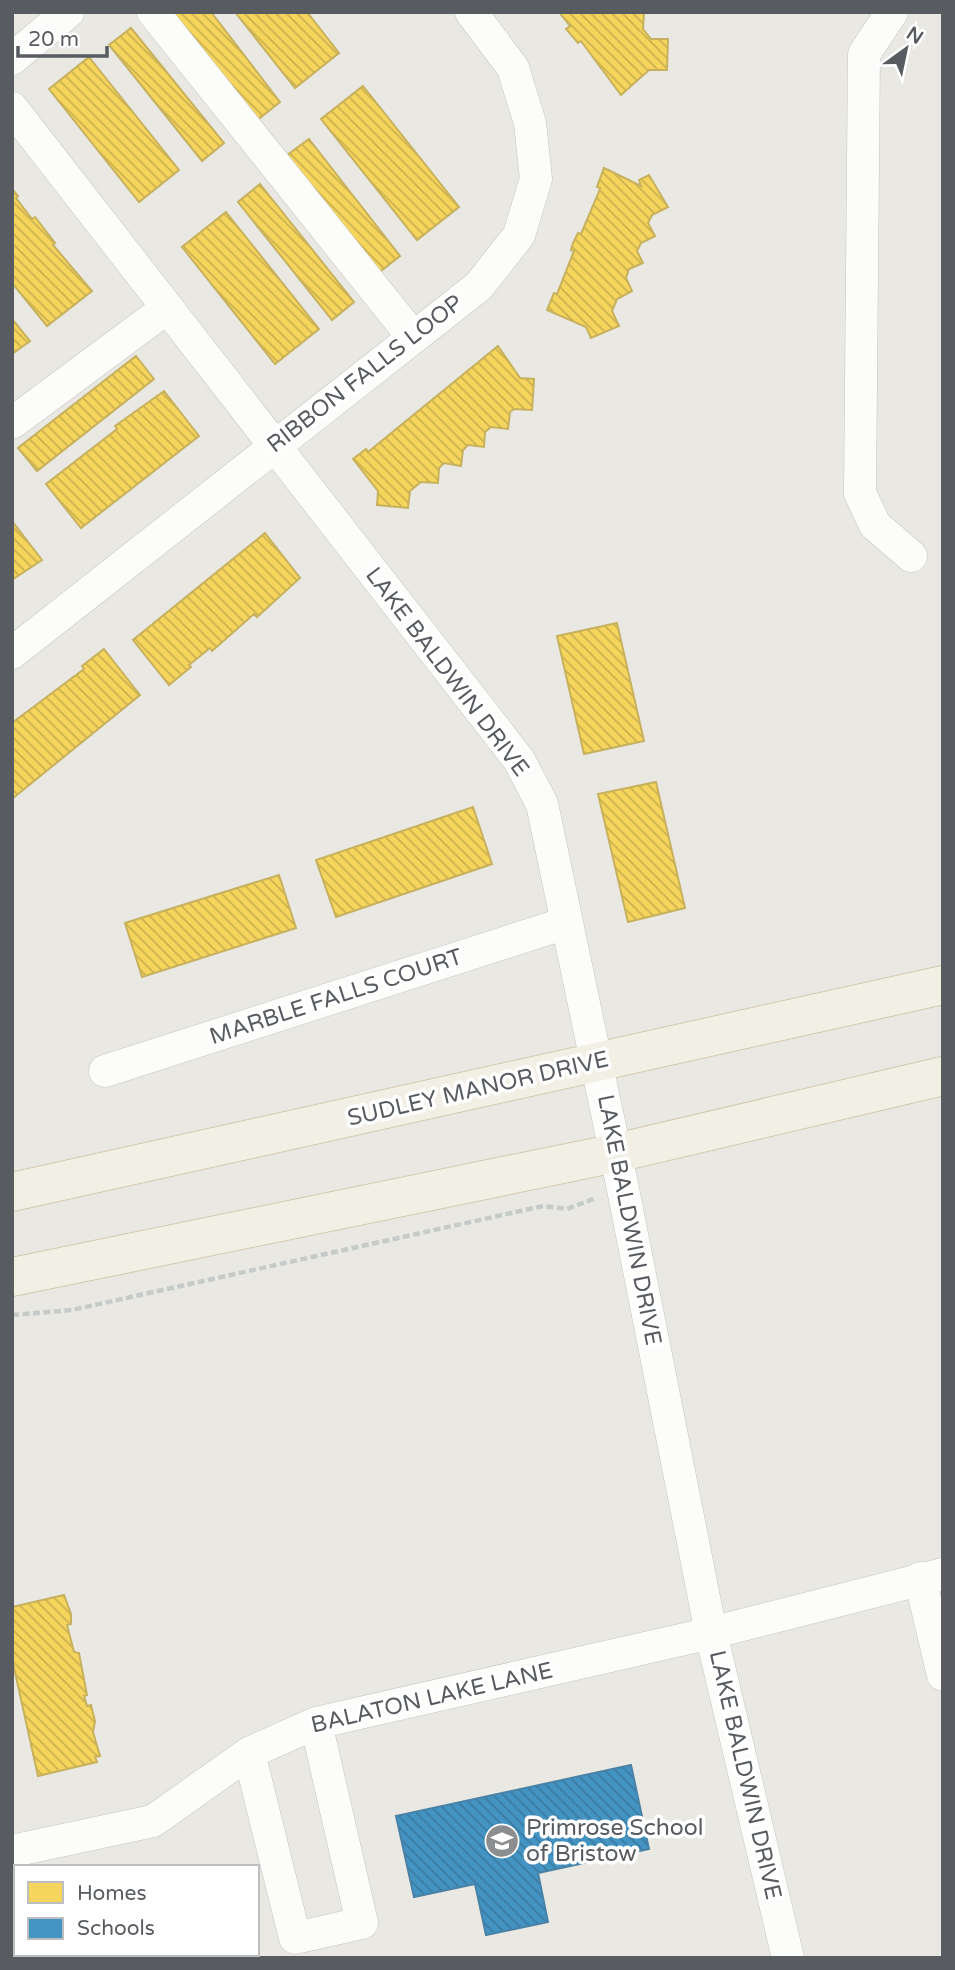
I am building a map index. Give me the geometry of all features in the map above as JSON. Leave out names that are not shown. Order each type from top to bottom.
[{"type":"main road","name":"SUDLEY MANOR DRIVE","points":[[12,1192],[943,985]]},
{"type":"main road","points":[[12,1277],[616,1153],[943,1076]]},
{"type":"street","points":[[12,59],[68,12]]},
{"type":"street","points":[[153,12],[413,337]]},
{"type":"street","name":"RIBBON FALLS LOOP","points":[[12,653],[273,445],[479,286],[519,235],[536,179],[530,123],[513,68],[471,12]]},
{"type":"street","points":[[892,12],[864,54],[860,493],[875,525],[911,556]]},
{"type":"street","name":"LAKE BALDWIN DRIVE","points":[[12,108],[519,760],[542,804],[616,1153],[711,1633],[788,1958]]},
{"type":"street","points":[[13,420],[167,308]]},
{"type":"street","name":"MARBLE FALLS COURT","points":[[105,1071],[566,923]]},
{"type":"street","points":[[931,1576],[943,1675]]},
{"type":"street","name":"BALATON LAKE LANE","points":[[12,1851],[153,1821],[249,1753],[316,1723],[711,1633],[931,1576]]},
{"type":"street","points":[[249,1753],[295,1938],[362,1923],[316,1723]]},
{"type":"path","points":[[12,1315],[72,1310],[543,1206],[567,1209]]},
{"type":"building: Homes","points":[[172,12],[211,12],[280,102],[256,121]]},
{"type":"building: Homes","points":[[235,12],[307,12],[339,53],[295,88]]},
{"type":"building: Homes","points":[[559,12],[644,12],[643,29],[651,39],[668,39],[667,70],[649,70],[621,95],[581,41],[578,43],[566,29],[570,26]]},
{"type":"building: Homes","points":[[131,28],[224,143],[202,161],[109,45]]},
{"type":"building: Homes","points":[[89,57],[179,170],[139,202],[49,89]]},
{"type":"building: Homes","points":[[363,86],[459,207],[417,240],[321,119]]},
{"type":"building: Homes","points":[[309,139],[400,256],[377,274],[286,156]]},
{"type":"building: Homes","points":[[604,168],[641,186],[639,180],[649,175],[668,207],[652,215],[648,223],[655,236],[641,243],[637,251],[643,263],[629,269],[626,278],[632,291],[617,299],[612,311],[619,326],[591,338],[586,327],[547,310],[554,293],[557,294],[574,251],[571,250],[573,243],[578,233],[581,234],[598,194],[600,188],[597,187]]},
{"type":"building: Homes","points":[[260,184],[354,302],[332,320],[238,202]]},
{"type":"building: Homes","points":[[12,189],[32,219],[35,217],[55,243],[53,245],[92,291],[47,326],[12,283]]},
{"type":"building: Homes","points":[[226,212],[319,329],[275,364],[182,247]]},
{"type":"building: Homes","points":[[12,319],[30,341],[12,354]]},
{"type":"building: Homes","points":[[498,346],[520,378],[534,379],[532,410],[514,409],[510,412],[508,429],[491,427],[485,432],[484,447],[468,445],[463,450],[461,466],[444,463],[439,468],[438,483],[421,482],[410,491],[408,508],[377,505],[378,491],[353,459],[366,449],[368,452]]},
{"type":"building: Homes","points":[[136,356],[154,379],[37,471],[18,448]]},
{"type":"building: Homes","points":[[164,391],[199,436],[81,528],[46,484],[117,429],[115,426]]},
{"type":"building: Homes","points":[[12,521],[42,560],[12,580]]},
{"type":"building: Homes","points":[[265,533],[300,578],[257,617],[254,614],[212,651],[210,648],[169,685],[133,640]]},
{"type":"building: Homes","points":[[617,623],[644,741],[584,754],[557,636]]},
{"type":"building: Homes","points":[[104,649],[140,695],[12,799],[12,723],[84,669],[82,666]]},
{"type":"building: Homes","points":[[656,782],[685,908],[628,922],[598,794]]},
{"type":"building: Homes","points":[[473,807],[492,864],[336,917],[316,860]]},
{"type":"building: Homes","points":[[279,875],[296,928],[142,977],[125,923]]},
{"type":"building: Homes","points":[[64,1595],[71,1614],[71,1624],[67,1625],[74,1652],[79,1653],[87,1695],[84,1696],[87,1706],[91,1705],[95,1721],[93,1732],[100,1756],[95,1757],[97,1762],[38,1776],[12,1659],[12,1607]]},
{"type":"building: Homes","points":[[54,1956],[113,1956],[105,1958]]},
{"type":"building: Schools","points":[[631,1765],[649,1849],[538,1873],[548,1922],[486,1935],[475,1884],[414,1897],[396,1816]]},
{"type":"place","name":"Primrose School of Bristow","points":[[502,1841]]}]
